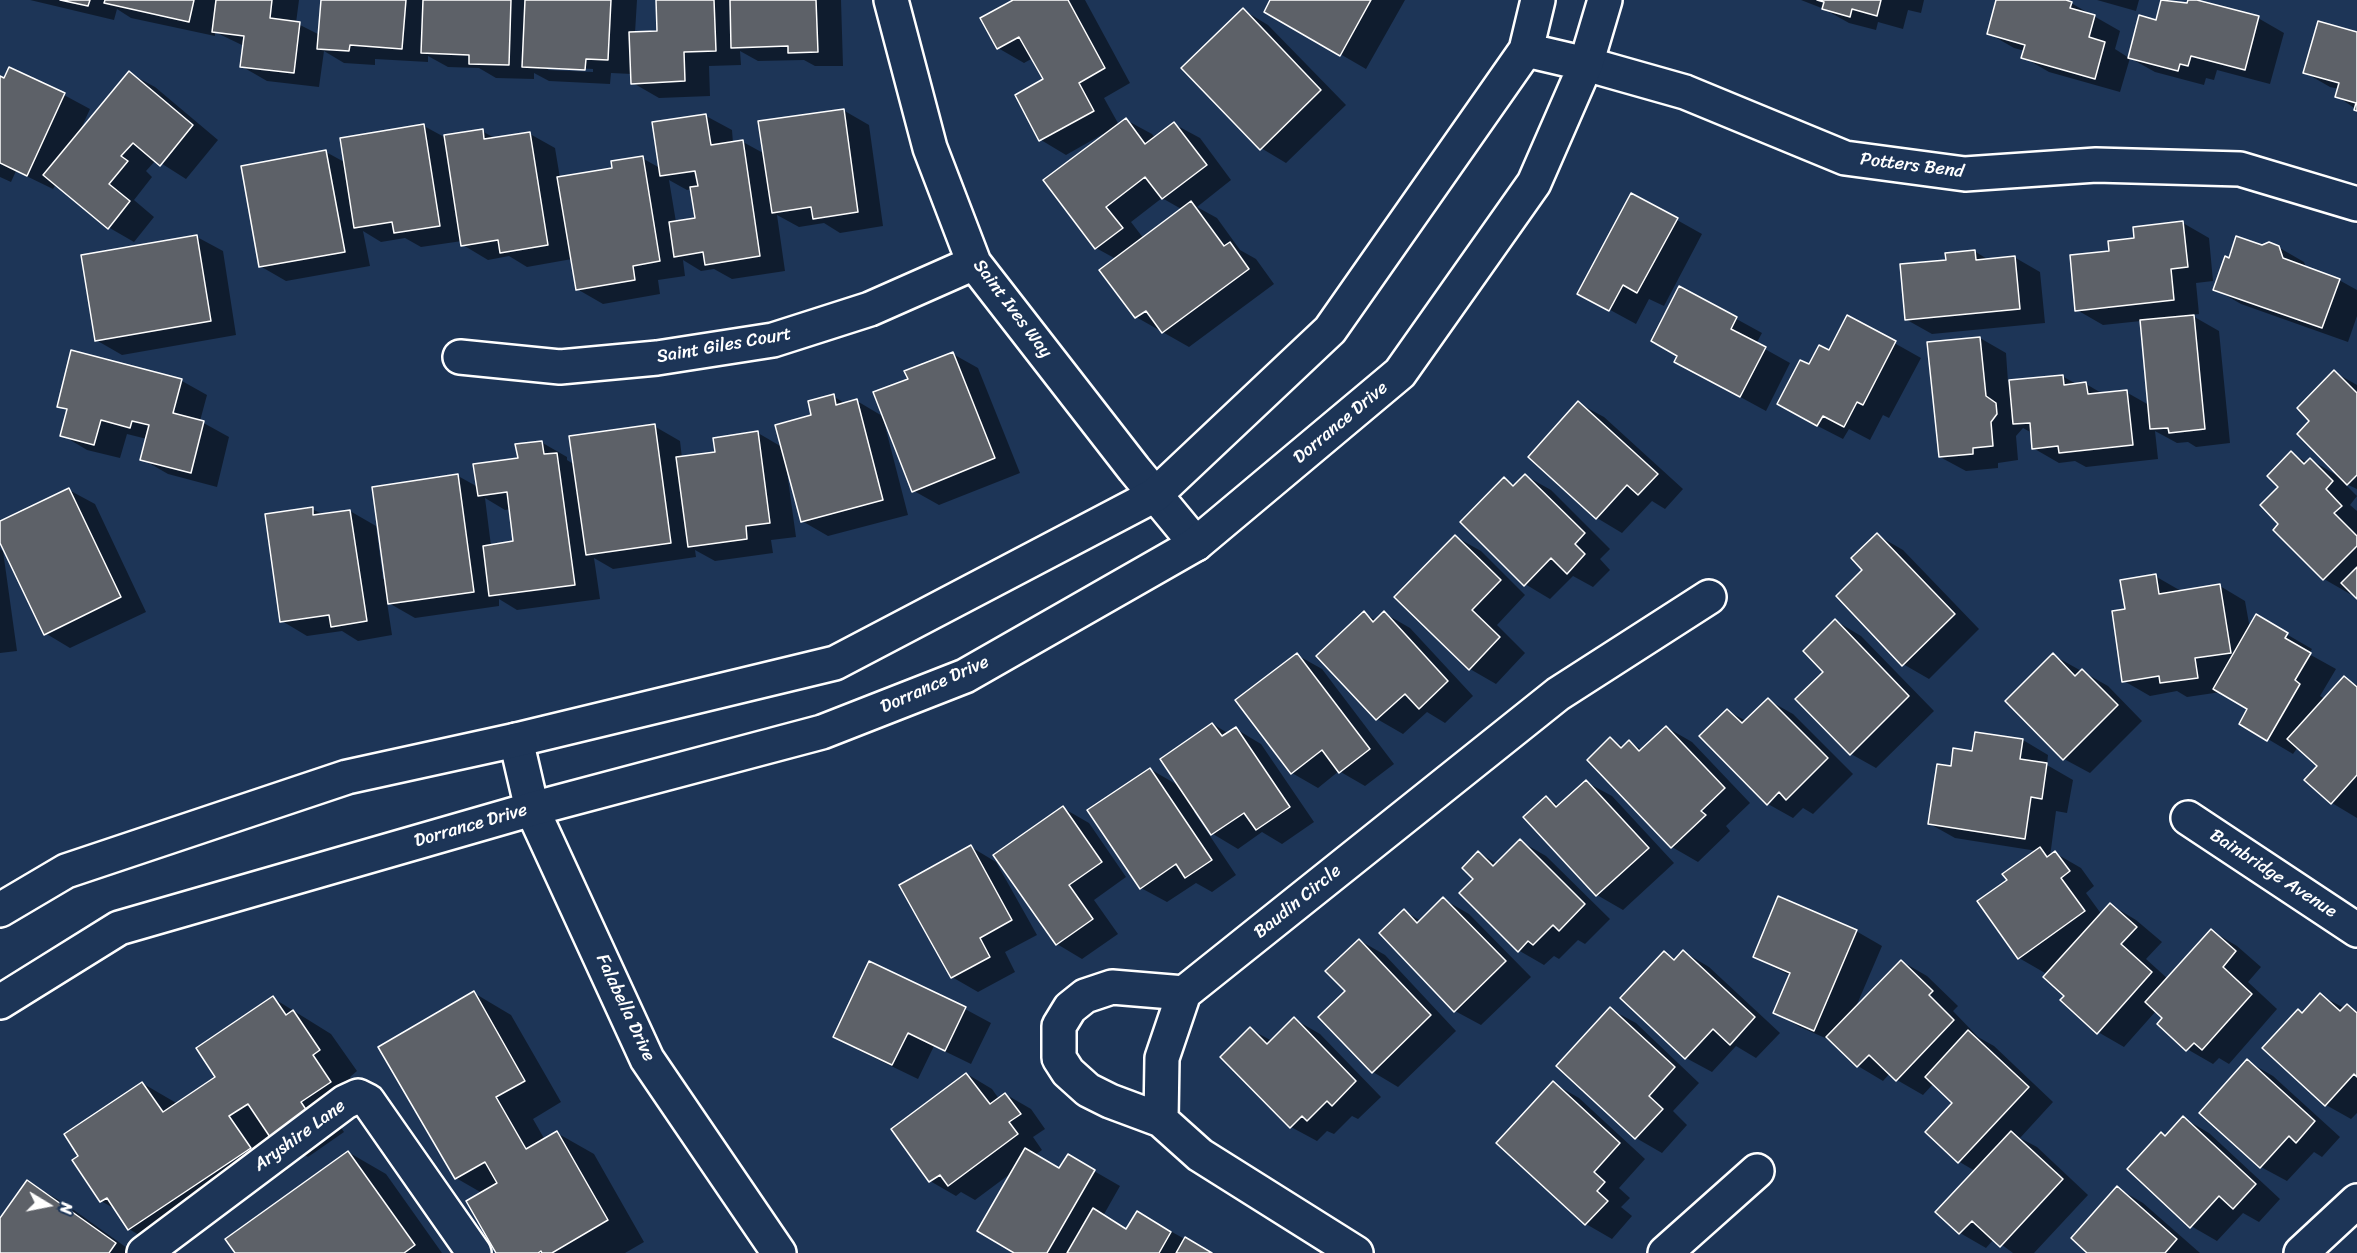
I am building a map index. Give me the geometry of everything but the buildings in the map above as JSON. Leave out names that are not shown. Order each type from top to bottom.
[{"type":"street","name":"Saint Ives Way","points":[[891,0],[930,148],[974,263],[1196,544]]},
{"type":"street","points":[[0,910],[66,871],[347,777],[516,740],[835,663],[1155,495],[1330,330],[1526,50],[1538,0]]},
{"type":"street","name":"Dorrance Drive","points":[[0,1002],[119,928],[532,809],[822,732],[964,676],[1196,544],[1400,373],[1534,183],[1586,64],[1605,0]]},
{"type":"street","name":"Potters Bend","points":[[1526,50],[1685,92],[1845,158],[1965,174],[2096,165],[2240,169],[2357,204]]},
{"type":"street","name":"Saint Giles Court","points":[[460,357],[560,367],[657,358],[773,340],[870,309],[974,263]]},
{"type":"street","name":"Baudin Circle","points":[[1184,993],[1558,694],[1709,597]]},
{"type":"street","name":"Falabella Drive","points":[[516,740],[532,809],[647,1059],[779,1253]]},
{"type":"street","name":"Bainbridge Avenue","points":[[2188,818],[2357,930]]},
{"type":"street","points":[[1161,1120],[1162,1058],[1184,993],[1112,987],[1085,996],[1070,1008],[1059,1026],[1059,1058],[1068,1072],[1095,1094],[1161,1120],[1200,1155],[1356,1253]]},
{"type":"street","name":"Aryshire Lane","points":[[144,1253],[345,1102],[358,1096],[368,1101],[474,1253]]},
{"type":"street","points":[[1665,1253],[1757,1171]]},
{"type":"street","points":[[2301,1253],[2357,1200]]}]
